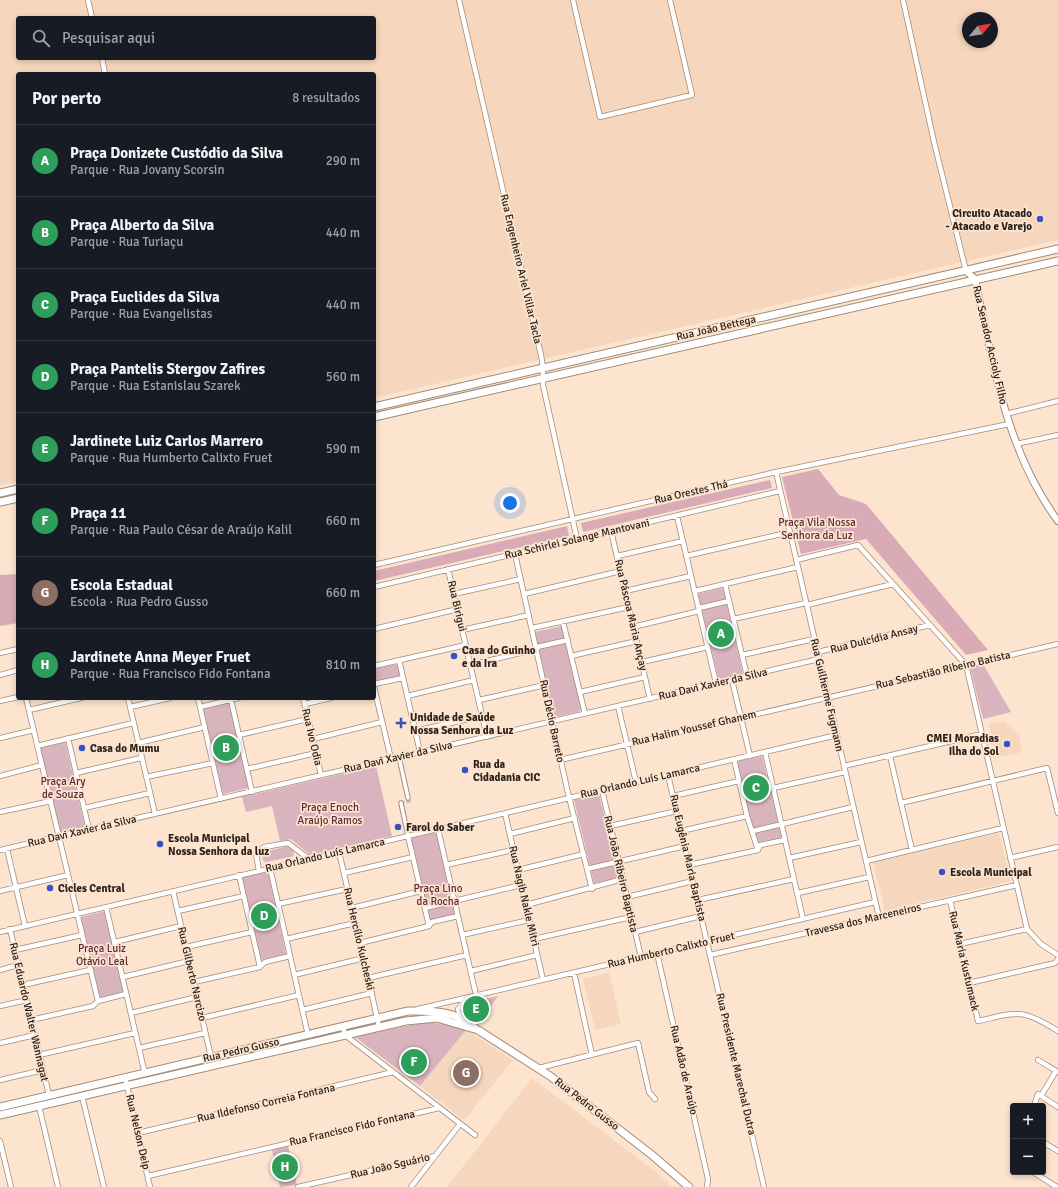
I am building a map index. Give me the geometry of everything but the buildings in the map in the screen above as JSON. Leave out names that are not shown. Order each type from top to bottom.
[{"type":"main road","name":"Rua João Bettega","points":[[376,407],[1058,249]]},
{"type":"main road","name":"Rua João Bettega","points":[[376,417],[1058,260]]},
{"type":"main road","points":[[769,316],[772,326]]},
{"type":"main road","points":[[757,319],[759,329]]},
{"type":"main road","points":[[0,493],[16,489]]},
{"type":"main road","points":[[0,502],[16,498]]},
{"type":"main road","name":"Rua Pedro Gusso","points":[[0,1107],[408,1011],[440,1012],[461,1018],[539,1068],[652,1155],[689,1187]]},
{"type":"main road","name":"Rua Pedro Gusso","points":[[0,1115],[414,1019],[430,1018],[449,1020],[478,1030]]},
{"type":"street","points":[[88,0],[92,16]]},
{"type":"street","name":"Rua Engenheiro Ariel Villar Tacla","points":[[459,0],[544,368],[542,378],[577,539]]},
{"type":"street","points":[[573,0],[600,117],[692,95],[670,0]]},
{"type":"street","name":"Rua Senador Accioly Filho","points":[[903,0],[966,270],[975,280],[1006,414],[1016,444],[1036,489],[1058,521]]},
{"type":"street","points":[[102,60],[105,72]]},
{"type":"street","points":[[1006,414],[1058,401]]},
{"type":"street","name":"Rua Orestes Thá","points":[[376,565],[776,472],[1009,424]]},
{"type":"street","points":[[1016,444],[1058,435]]},
{"type":"street","name":"Rua Guilherme Fugmann","points":[[776,472],[879,917]]},
{"type":"street","name":"Rua Schirlei Solange Mantovani","points":[[376,587],[780,491]]},
{"type":"street","points":[[677,516],[716,683]]},
{"type":"street","name":"Rua Páscoa Maria Ançay","points":[[611,531],[650,699]]},
{"type":"street","points":[[686,556],[790,532]]},
{"type":"street","points":[[617,556],[683,541]]},
{"type":"street","points":[[796,560],[858,545],[966,665],[1027,929],[1041,944],[1058,955]]},
{"type":"street","name":"Rua Décio Barreto","points":[[515,554],[553,721],[552,725],[560,760],[592,889]]},
{"type":"street","points":[[695,591],[798,567]]},
{"type":"street","name":"Rua Birigui","points":[[448,569],[487,737]]},
{"type":"street","points":[[524,594],[621,571]]},
{"type":"street","points":[[625,591],[691,576]]},
{"type":"street","points":[[454,594],[521,579]]},
{"type":"street","points":[[725,584],[747,676]]},
{"type":"street","points":[[734,619],[893,584]]},
{"type":"street","points":[[634,627],[729,601]]},
{"type":"street","points":[[532,628],[629,607]]},
{"type":"street","points":[[376,629],[458,609]]},
{"type":"street","points":[[462,630],[529,615]]},
{"type":"street","points":[[563,622],[585,714]]},
{"type":"street","name":"Rua Dulcídia Ansay","points":[[818,652],[930,625]]},
{"type":"street","points":[[742,655],[814,639]]},
{"type":"street","points":[[470,664],[568,640]]},
{"type":"street","points":[[571,656],[637,642]]},
{"type":"street","name":"Rua Sebastião Ribeiro Batista","points":[[828,697],[1058,644]]},
{"type":"street","points":[[376,666],[466,645]]},
{"type":"street","points":[[642,662],[708,647]]},
{"type":"street","points":[[0,652],[16,649]]},
{"type":"street","name":"Rua Davi Xavier da Silva","points":[[0,850],[819,659]]},
{"type":"street","points":[[399,660],[420,752]]},
{"type":"street","points":[[0,675],[16,671]]},
{"type":"street","points":[[580,692],[645,677]]},
{"type":"street","points":[[376,686],[403,678]]},
{"type":"street","points":[[407,696],[474,680]]},
{"type":"street","points":[[732,680],[750,756]]},
{"type":"street","points":[[478,700],[545,685]]},
{"type":"street","points":[[376,696],[391,759]]},
{"type":"street","points":[[0,701],[16,697]]},
{"type":"street","name":"Rua Halim Youssef Ghanem","points":[[560,760],[828,697]]},
{"type":"street","points":[[26,700],[98,1001]]},
{"type":"street","points":[[29,710],[72,700]]},
{"type":"street","points":[[128,700],[154,814]]},
{"type":"street","points":[[130,707],[161,700]]},
{"type":"street","points":[[198,700],[221,799]]},
{"type":"street","points":[[200,707],[231,700],[252,792]]},
{"type":"street","name":"Rua Ivo Odia","points":[[304,700],[321,775]]},
{"type":"street","points":[[305,704],[322,700]]},
{"type":"street","points":[[618,706],[636,782]]},
{"type":"street","points":[[415,731],[482,716]]},
{"type":"street","points":[[239,735],[308,719]]},
{"type":"street","points":[[313,739],[382,722]]},
{"type":"street","points":[[38,746],[133,723]]},
{"type":"street","points":[[138,743],[205,727]]},
{"type":"street","points":[[0,738],[34,730]]},
{"type":"street","points":[[844,766],[982,734]]},
{"type":"street","name":"Rua Orlando Luís Lamarca","points":[[0,932],[837,735]]},
{"type":"street","points":[[68,738],[89,830]]},
{"type":"street","points":[[765,752],[804,919]]},
{"type":"street","points":[[246,768],[316,753]]},
{"type":"street","points":[[890,756],[912,850]]},
{"type":"street","points":[[399,757],[408,798]]},
{"type":"street","points":[[76,773],[142,758]]},
{"type":"street","points":[[734,759],[747,816],[758,850]]},
{"type":"street","points":[[146,777],[213,763]]},
{"type":"street","points":[[0,776],[42,765]]},
{"type":"street","points":[[901,803],[1047,768],[1058,813]]},
{"type":"street","points":[[773,788],[845,772]]},
{"type":"street","name":"Rua Eugênia Maria Baptista","points":[[668,775],[707,941]]},
{"type":"street","points":[[673,796],[739,781]]},
{"type":"street","name":"Rua João Ribeiro Baptista","points":[[602,790],[641,957]]},
{"type":"street","points":[[84,808],[150,793]]},
{"type":"street","points":[[0,812],[50,801]]},
{"type":"street","points":[[401,803],[429,926]]},
{"type":"street","points":[[753,831],[853,807]]},
{"type":"street","points":[[610,826],[677,811]]},
{"type":"street","name":"Rua Nagib Nakle Mitri","points":[[505,813],[543,980]]},
{"type":"street","points":[[681,831],[747,816]]},
{"type":"street","points":[[510,834],[575,818]]},
{"type":"street","points":[[866,861],[1004,828]]},
{"type":"street","points":[[438,829],[476,995]]},
{"type":"street","points":[[758,850],[760,845],[785,840]]},
{"type":"street","points":[[789,858],[861,842]]},
{"type":"street","points":[[259,871],[256,854],[264,847],[288,843],[309,859]]},
{"type":"street","points":[[587,869],[685,846]]},
{"type":"street","points":[[1010,858],[1058,847]]},
{"type":"street","points":[[7,849],[25,926]]},
{"type":"street","points":[[446,865],[513,850]]},
{"type":"street","points":[[689,865],[758,850]]},
{"type":"street","name":"Rua Hercílio Kulcheski","points":[[339,852],[380,1026]]},
{"type":"street","points":[[518,870],[584,854]]},
{"type":"street","points":[[344,873],[413,857]]},
{"type":"street","points":[[270,868],[308,1035]]},
{"type":"street","points":[[0,891],[68,875]]},
{"type":"street","points":[[239,876],[260,967]]},
{"type":"street","points":[[798,893],[870,877]]},
{"type":"street","points":[[698,900],[794,879]]},
{"type":"street","points":[[526,905],[623,880]]},
{"type":"street","points":[[627,897],[693,882]]},
{"type":"street","points":[[425,908],[521,885]]},
{"type":"street","name":"Travessa dos Marceneiros","points":[[710,955],[1017,885]]},
{"type":"street","points":[[278,904],[347,889]]},
{"type":"street","name":"Rua Gilberto Narcizo","points":[[173,891],[211,1057]]},
{"type":"street","points":[[352,908],[421,891]]},
{"type":"street","points":[[178,911],[244,896]]},
{"type":"street","name":"Rua Maria Kustumack","points":[[950,900],[978,1021],[1025,1013],[1037,1018],[1058,1031]]},
{"type":"street","name":"Rua Humberto Calixto Fruet","points":[[408,1011],[875,902]]},
{"type":"street","points":[[106,907],[146,1081]]},
{"type":"street","points":[[360,943],[429,926],[432,922],[458,916]]},
{"type":"street","points":[[635,932],[701,916]]},
{"type":"street","points":[[534,939],[631,917]]},
{"type":"street","points":[[462,934],[529,920]]},
{"type":"street","points":[[286,939],[355,923]]},
{"type":"street","points":[[115,942],[181,926]]},
{"type":"street","name":"Rua Eduardo Walter Wannagat","points":[[10,929],[49,1095]]},
{"type":"street","points":[[960,944],[1027,929]]},
{"type":"street","points":[[186,947],[252,932]]},
{"type":"street","points":[[15,950],[82,935]]},
{"type":"street","name":"Rua Presidente Marechal Dutra","points":[[707,941],[764,1187]]},
{"type":"street","name":"Rua Adão de Araújo","points":[[657,953],[708,1179],[707,1187]]},
{"type":"street","points":[[368,978],[467,955]]},
{"type":"street","points":[[471,971],[537,955]]},
{"type":"street","points":[[194,982],[260,967],[265,962],[290,956]]},
{"type":"street","points":[[294,975],[364,958]]},
{"type":"street","points":[[969,983],[1054,963],[1058,959]]},
{"type":"street","points":[[123,977],[189,962]]},
{"type":"street","points":[[0,970],[18,965]]},
{"type":"street","points":[[23,985],[90,970]]},
{"type":"street","points":[[574,972],[592,1055]]},
{"type":"street","points":[[302,1010],[372,993]]},
{"type":"street","points":[[31,1020],[93,1006],[98,1001],[126,994]]},
{"type":"street","points":[[202,1018],[299,995]]},
{"type":"street","points":[[131,1013],[197,997]]},
{"type":"street","points":[[461,1018],[458,1008],[467,997]]},
{"type":"street","points":[[0,1006],[26,1000]]},
{"type":"street","points":[[343,1026],[345,1035],[475,1135]]},
{"type":"street","points":[[40,1055],[136,1033]]},
{"type":"street","points":[[139,1048],[206,1033]]},
{"type":"street","points":[[0,1043],[35,1035]]},
{"type":"street","points":[[539,1068],[638,1044],[649,1092],[655,1099]]},
{"type":"street","points":[[1035,1103],[1039,1095],[1057,1072],[1038,1060]]},
{"type":"street","points":[[0,1080],[43,1070]]},
{"type":"street","name":"Rua Ildefonso Correia Fontana","points":[[138,1133],[393,1072]]},
{"type":"street","name":"Rua Nelson Deip","points":[[125,1077],[150,1187]]},
{"type":"street","points":[[1039,1095],[1058,1107]]},
{"type":"street","points":[[82,1096],[104,1187]]},
{"type":"street","points":[[39,1106],[58,1187]]},
{"type":"street","name":"Rua Francisco Fido Fontana","points":[[148,1176],[439,1108]]},
{"type":"street","points":[[411,1187],[460,1124]]},
{"type":"street","points":[[0,1141],[11,1187]]},
{"type":"street","points":[[1046,1144],[1058,1151]]},
{"type":"street","name":"Rua João Sguário","points":[[298,1187],[435,1156]]},
{"type":"street","points":[[1039,1175],[1058,1187]]},
{"type":"shaded area","points":[[0,0],[1058,0],[1058,240],[376,398],[376,72],[16,72],[16,481],[0,485]]},
{"type":"shaded area","name":"CMEI Moradias Ilha do Sol","points":[[1004,721],[1019,736],[1022,752],[996,758],[989,724]]},
{"type":"shaded area","name":"Escola Municipal","points":[[999,833],[1011,881],[885,911],[873,862]]},
{"type":"shaded area","points":[[609,973],[621,1024],[595,1030],[583,979]]},
{"type":"shaded area","points":[[466,1030],[513,1060],[464,1120],[420,1086]]},
{"type":"shaded area","points":[[532,1078],[661,1176],[672,1187],[447,1187]]},
{"type":"green space","name":"Praça Vila Nossa Senhora da Luz","points":[[818,469],[839,495],[866,504],[988,650],[966,655],[866,539],[801,554],[782,477]]},
{"type":"green space","points":[[770,480],[772,488],[583,532],[581,523]]},
{"type":"green space","points":[[567,526],[569,536],[376,581],[376,571]]},
{"type":"green space","points":[[16,574],[16,623],[0,626],[0,575]]},
{"type":"green space","points":[[723,588],[743,674],[719,680],[698,594]]},
{"type":"green space","points":[[562,626],[582,711],[554,717],[535,632]]},
{"type":"green space","points":[[398,664],[400,676],[376,681],[376,669]]},
{"type":"green space","points":[[983,664],[1011,712],[983,719],[970,667]]},
{"type":"green space","points":[[229,703],[249,788],[223,794],[203,709]]},
{"type":"green space","name":"Praça Ary de Souza","points":[[65,741],[85,827],[60,833],[40,747]]},
{"type":"green space","points":[[762,756],[782,838],[758,844],[749,814],[737,761]]},
{"type":"green space","name":"Praça Enoch Araújo Ramos","points":[[376,766],[392,836],[310,855],[291,839],[280,841],[272,806],[246,812],[242,797]]},
{"type":"green space","points":[[599,794],[619,878],[594,883],[574,800]]},
{"type":"green space","name":"Praça Lino da Rocha","points":[[437,832],[456,914],[430,920],[411,838]]},
{"type":"green space","points":[[288,846],[293,849],[294,856],[266,862],[263,860],[262,855],[264,852]]},
{"type":"green space","points":[[268,871],[286,954],[261,960],[242,877]]},
{"type":"green space","name":"Praça Luiz Otávio Leal","points":[[105,911],[124,992],[100,998],[81,917]]},
{"type":"green space","points":[[498,996],[478,1025],[464,1013],[464,1007],[470,1002]]},
{"type":"green space","points":[[424,1022],[454,1025],[466,1030],[420,1086],[355,1037]]},
{"type":"green space","points":[[288,1146],[297,1185],[280,1187],[272,1150]]},
{"type":"tunnel","points":[[401,803],[409,801],[408,798]]},
{"type":"place","name":"Circuito Atacado - Atacado e Varejo","points":[[1040,219]]},
{"type":"place","name":"Praça Donizete Custódio da Silva","points":[[721,634]]},
{"type":"place","name":"Casa do Guinho e da Ira","points":[[454,656]]},
{"type":"place","name":"Unidade de Saúde Nossa Senhora da Luz","points":[[401,723]]},
{"type":"place","name":"CMEI Moradias Ilha do Sol","points":[[1007,744]]},
{"type":"place","name":"Casa do Mumu","points":[[82,748]]},
{"type":"place","name":"Praça Alberto da Silva","points":[[226,748]]},
{"type":"place","name":"Rua da Cidadania CIC","points":[[465,770]]},
{"type":"place","name":"Praça Euclides da Silva","points":[[756,788]]},
{"type":"place","name":"Farol do Saber","points":[[398,827]]},
{"type":"place","name":"Escola Municipal Nossa Senhora da luz","points":[[160,844]]},
{"type":"place","name":"Escola Municipal","points":[[942,872]]},
{"type":"place","name":"Cicles Central","points":[[50,888]]},
{"type":"place","name":"Praça Pantelis Stergov Zafires","points":[[264,916]]},
{"type":"place","name":"Jardinete Luiz Carlos Marrero","points":[[476,1009]]},
{"type":"place","name":"Praça 11","points":[[414,1062]]},
{"type":"place","name":"Escola Estadual","points":[[466,1073]]},
{"type":"place","name":"Jardinete Anna Meyer Fruet","points":[[285,1167]]}]
